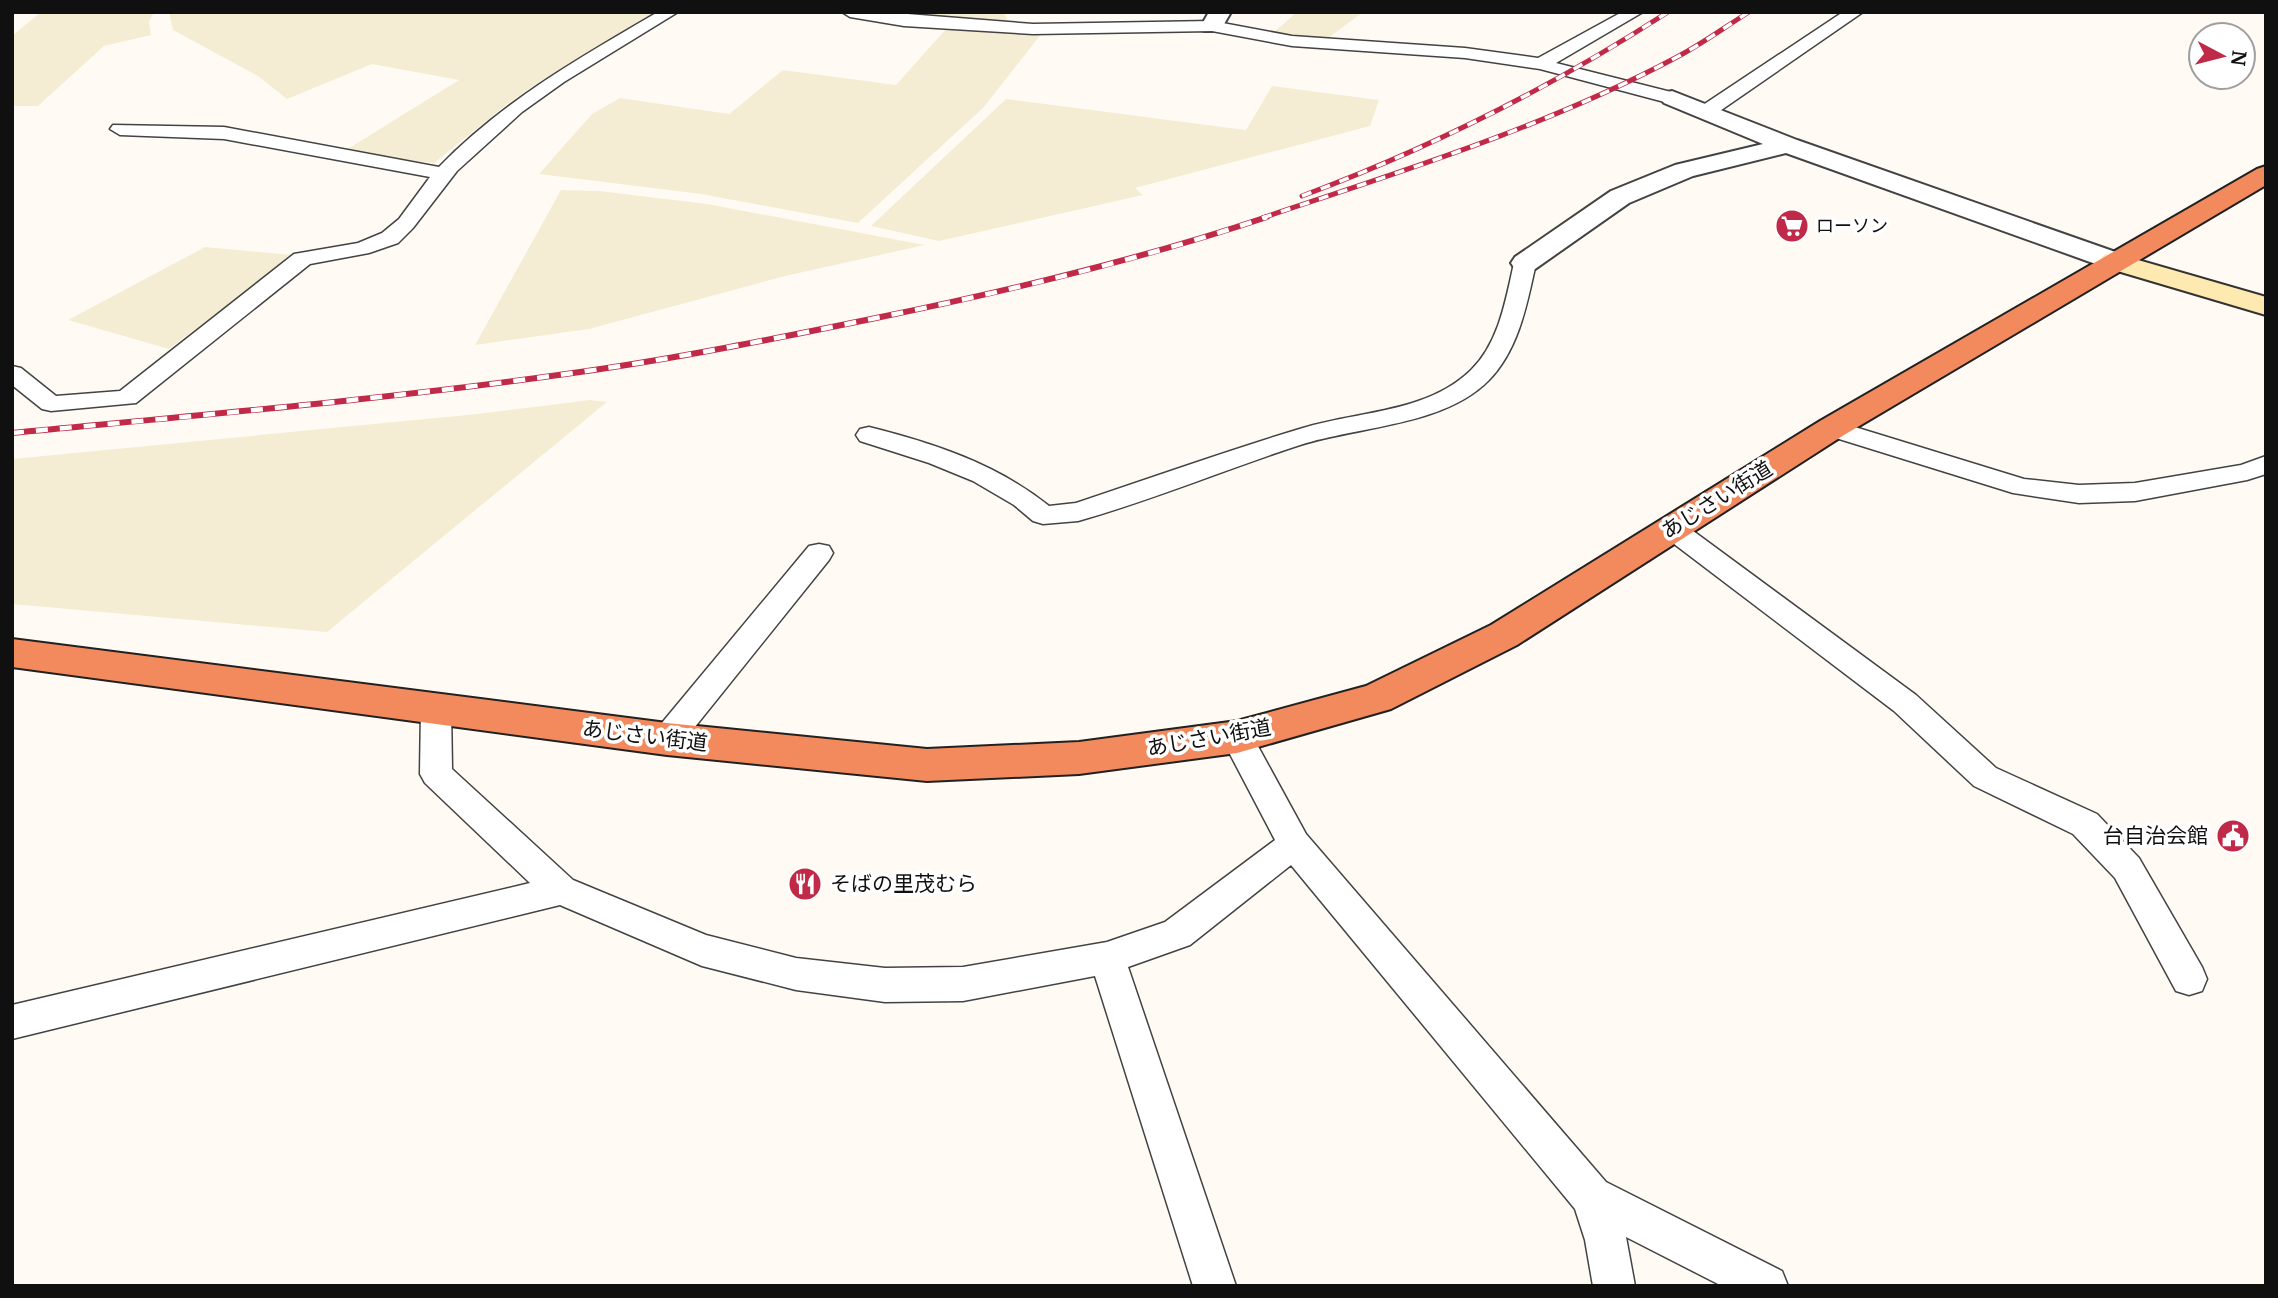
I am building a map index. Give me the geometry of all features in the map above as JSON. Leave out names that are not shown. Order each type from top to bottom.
[{"type":"highway","name":"あじさい街道","points":[[12,653],[667,739],[927,765],[1079,758],[1237,737],[1377,698],[1504,635],[1832,428],[2266,174]]},
{"type":"street","points":[[1672,98],[1788,145],[2114,261],[2266,306]]},
{"type":"street","points":[[1525,263],[1620,197],[1684,170],[1788,145]]},
{"type":"lane","points":[[12,373],[51,404],[127,398],[302,259],[376,245],[391,237],[405,224],[443,174],[494,125],[548,85],[670,12]]},
{"type":"lane","points":[[850,12],[904,21],[1034,29],[1216,19],[1292,41],[1465,53],[1541,64],[1672,98]]},
{"type":"lane","points":[[1541,64],[1635,12]]},
{"type":"lane","points":[[1707,111],[1855,12]]},
{"type":"lane","points":[[120,130],[224,133],[443,174]]},
{"type":"lane","points":[[869,435],[983,473],[1021,495],[1043,515],[1078,512],[1328,429],[1440,403],[1479,376],[1499,352],[1516,306],[1525,263]]},
{"type":"lane","points":[[1832,428],[2022,487],[2079,494],[2135,492],[2259,474]]},
{"type":"lane","points":[[1671,528],[1905,703],[1985,777],[2085,824],[2127,868],[2189,979]]},
{"type":"lane","points":[[667,739],[819,553]]},
{"type":"lane","points":[[436,708],[436,774],[561,890],[702,950],[796,974],[885,985],[963,984],[1107,958],[1177,934],[1294,844]]},
{"type":"lane","points":[[1237,737],[1294,844],[1591,1197],[1606,1240],[1614,1286]]},
{"type":"lane","points":[[12,1022],[561,890]]},
{"type":"lane","points":[[1107,958],[1214,1286]]},
{"type":"lane","points":[[1591,1197],[1767,1286]]},
{"type":"shaded area","points":[[41,12],[154,12],[149,22],[151,35],[104,46],[38,106],[12,106],[12,36]]},
{"type":"shaded area","points":[[169,12],[658,12],[542,80],[506,105],[434,163],[391,159],[346,150],[459,80],[372,64],[287,99],[258,76],[173,30]]},
{"type":"shaded area","points":[[892,12],[1004,12],[1008,22],[947,19]]},
{"type":"shaded area","points":[[1297,12],[1363,12],[1327,39],[1273,33]]},
{"type":"shaded area","points":[[946,29],[1042,33],[983,108],[858,223],[701,194],[539,174],[592,114],[620,98],[729,114],[783,70],[896,85]]},
{"type":"shaded area","points":[[1272,86],[1379,100],[1370,126],[1135,188],[1143,195],[939,241],[871,226],[1006,99],[1246,130]]},
{"type":"shaded area","points":[[561,190],[599,191],[707,204],[925,245],[785,276],[589,329],[475,345]]},
{"type":"shaded area","points":[[205,247],[293,255],[169,349],[68,320]]},
{"type":"shaded area","points":[[590,400],[607,402],[327,632],[12,604],[12,459],[477,414]]},
{"type":"railway","points":[[1302,196],[1397,158],[1490,114],[1580,66],[1668,12]]},
{"type":"railway","points":[[1262,218],[1473,146],[1577,105],[1677,57],[1749,12]]},
{"type":"railway","points":[[12,433],[509,382],[654,360],[925,308],[1024,286],[1122,261],[1267,217]]},
{"type":"place","name":"ローソン","points":[[1792,226]]},
{"type":"place","name":"台自治会館","points":[[2233,836]]},
{"type":"place","name":"そばの里茂むら","points":[[805,884]]}]
